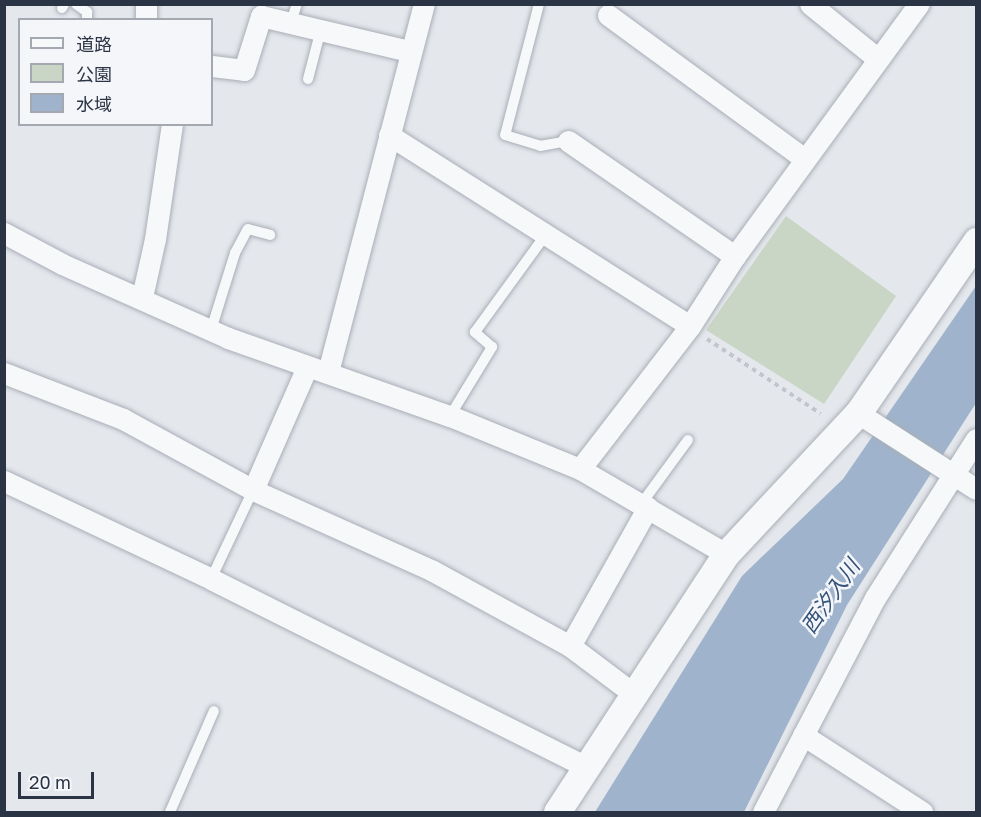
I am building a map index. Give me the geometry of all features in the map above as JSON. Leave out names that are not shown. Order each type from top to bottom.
[{"type":"street","points":[[328,372],[424,4]]},
{"type":"street","points":[[810,4],[878,59]]},
{"type":"street","points":[[580,470],[690,326],[735,256],[920,4]]},
{"type":"street","points":[[609,10],[805,159]]},
{"type":"street","points":[[213,66],[244,70],[261,16],[294,13],[321,29],[410,51]]},
{"type":"street","points":[[142,297],[155,239],[172,126]]},
{"type":"street","points":[[389,135],[547,232],[690,326]]},
{"type":"street","points":[[568,141],[735,256]]},
{"type":"street","points":[[4,233],[62,264],[142,297],[211,330],[307,367],[328,372],[450,416],[580,470],[645,505],[726,554]]},
{"type":"street","points":[[557,813],[726,554],[852,421],[976,241]]},
{"type":"street","points":[[253,490],[307,367]]},
{"type":"street","points":[[4,373],[123,420],[253,490],[433,571],[570,646],[634,694]]},
{"type":"street","points":[[852,421],[955,474],[976,489]]},
{"type":"street","points":[[763,813],[875,598],[976,439]]},
{"type":"street","points":[[4,481],[211,579],[586,767]]},
{"type":"street","points":[[570,646],[645,505]]},
{"type":"street","points":[[803,735],[922,813]]},
{"type":"lane","points":[[76,4],[87,12],[87,18]]},
{"type":"lane","points":[[539,4],[505,135],[540,146],[568,141]]},
{"type":"lane","points":[[308,79],[321,29]]},
{"type":"lane","points":[[211,330],[235,253],[248,229],[270,235]]},
{"type":"lane","points":[[450,416],[492,347],[475,332],[547,232]]},
{"type":"lane","points":[[645,505],[688,440]]},
{"type":"lane","points":[[211,579],[253,490]]},
{"type":"lane","points":[[170,813],[214,711]]},
{"type":"path","points":[[690,326],[769,382],[852,421]]},
{"type":"green space","points":[[786,216],[896,296],[824,404],[706,330]]},
{"type":"water","name":"西汐入川","points":[[976,286],[976,403],[847,605],[744,812],[595,812],[742,576],[843,479]]}]
